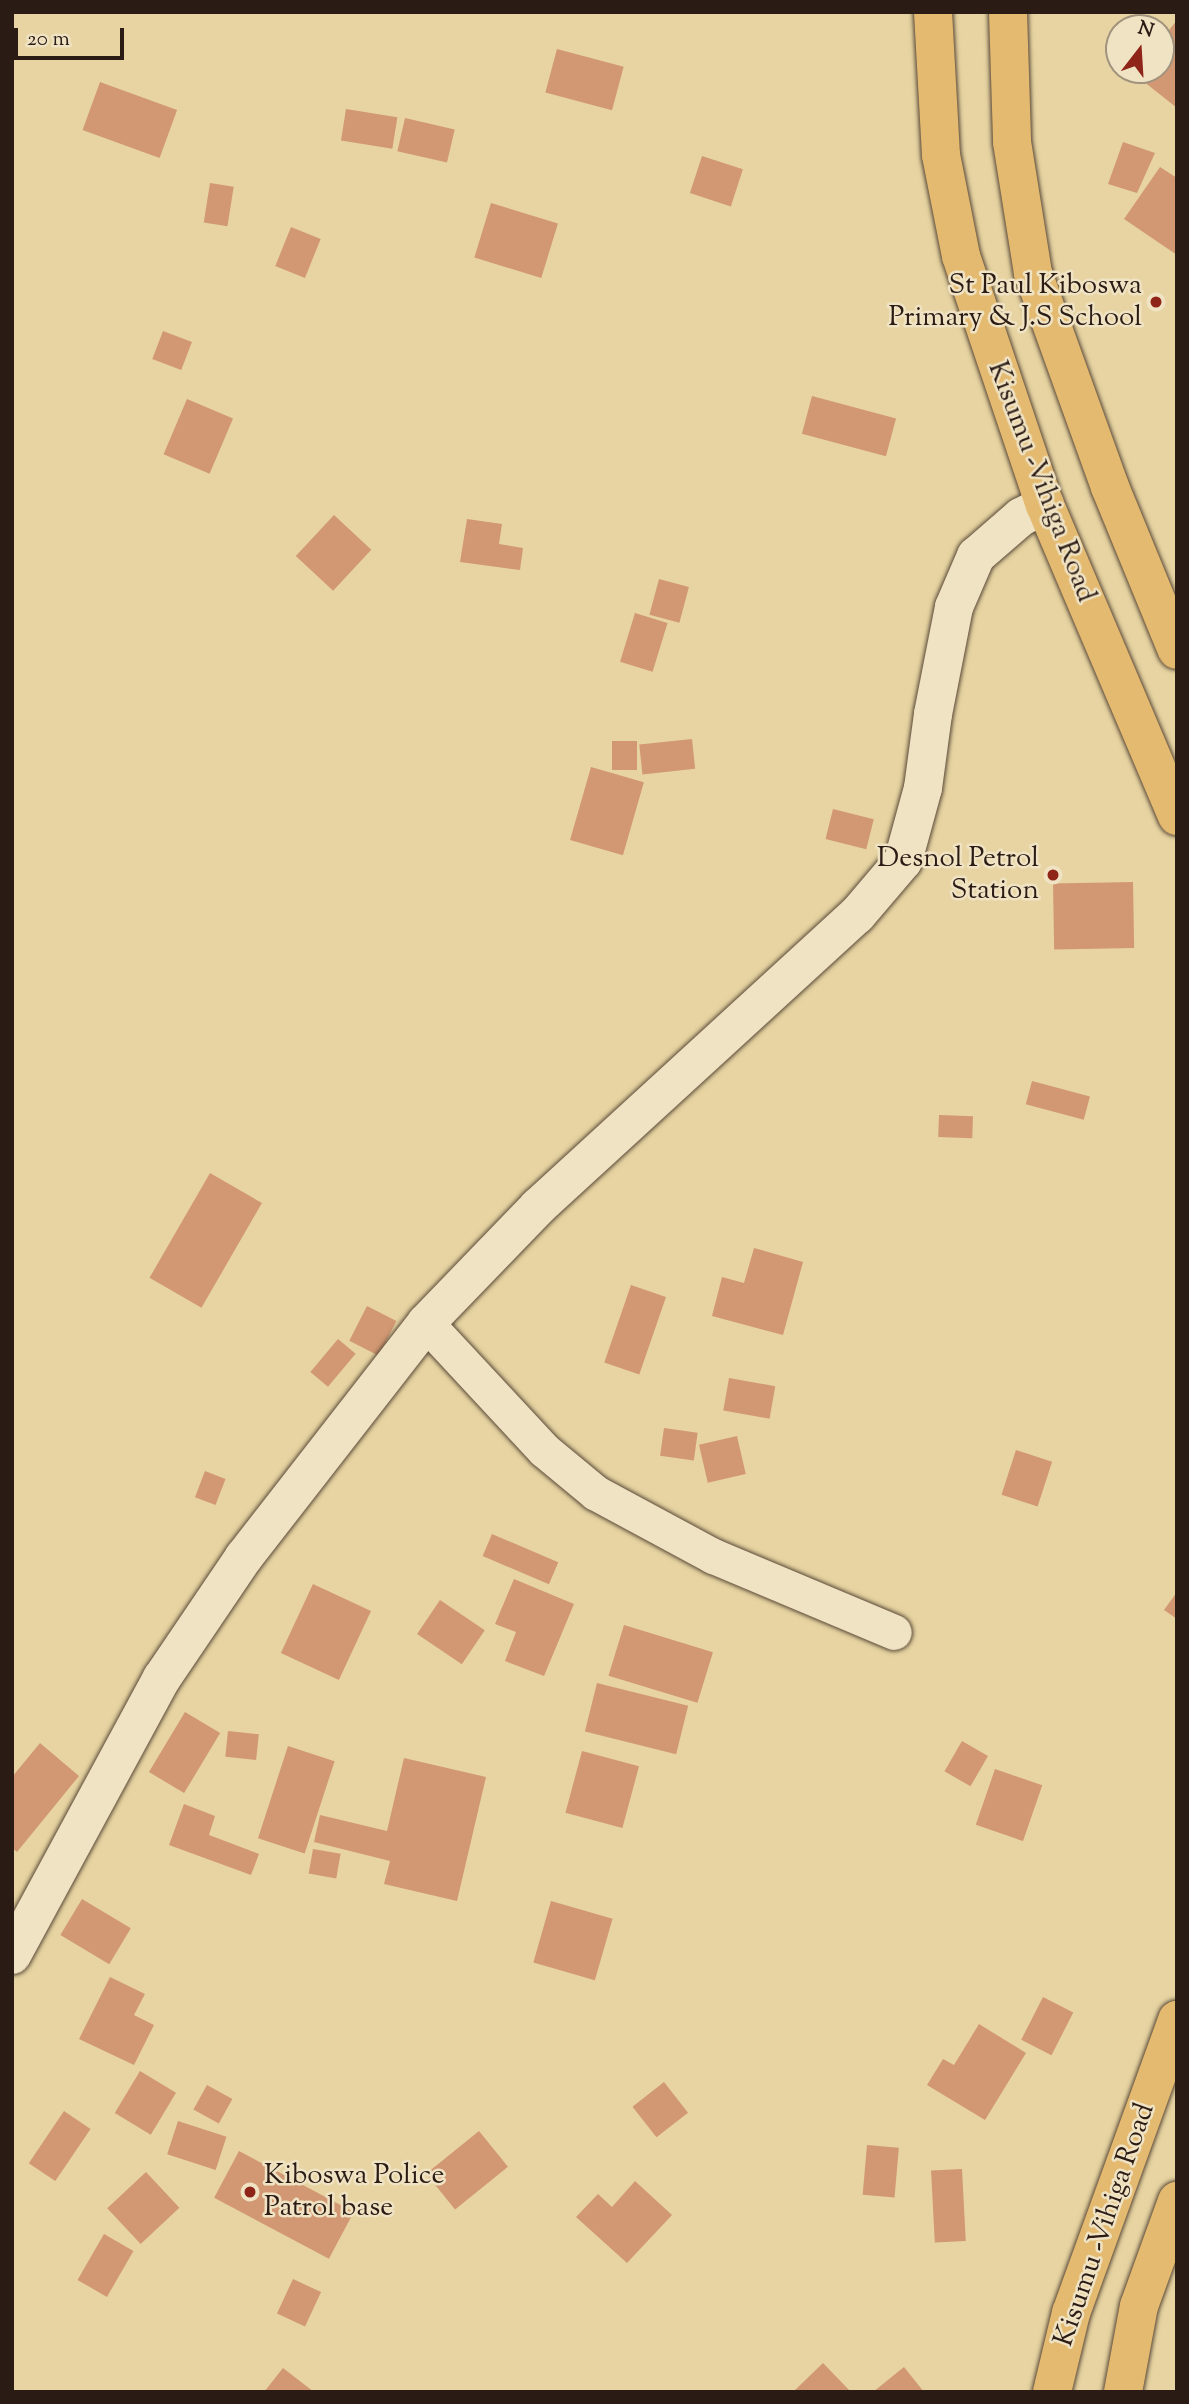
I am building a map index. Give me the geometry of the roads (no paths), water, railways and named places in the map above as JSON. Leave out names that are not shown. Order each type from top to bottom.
[{"type":"highway","name":"Kisumu -Vihiga Road","points":[[933,12],[942,155],[961,256],[1045,505],[1177,816]]},
{"type":"highway","points":[[1008,12],[1012,142],[1033,274],[1110,487],[1177,650]]},
{"type":"highway","name":"Kisumu -Vihiga Road","points":[[1052,2392],[1071,2313],[1177,2020]]},
{"type":"highway","points":[[1123,2392],[1139,2306],[1177,2201]]},
{"type":"street","points":[[12,1955],[162,1678],[244,1557],[426,1323],[538,1207],[858,915],[903,861],[923,789],[933,714],[954,607],[976,556],[1021,517],[1045,505]]},
{"type":"street","points":[[426,1323],[544,1450],[596,1493],[713,1556],[894,1632]]},
{"type":"place","name":"St Paul Kiboswa Primary & J.S School","points":[[1156,302]]},
{"type":"place","name":"Desnol Petrol Station","points":[[1053,875]]},
{"type":"place","name":"Kiboswa Police Patrol base","points":[[250,2192]]}]
